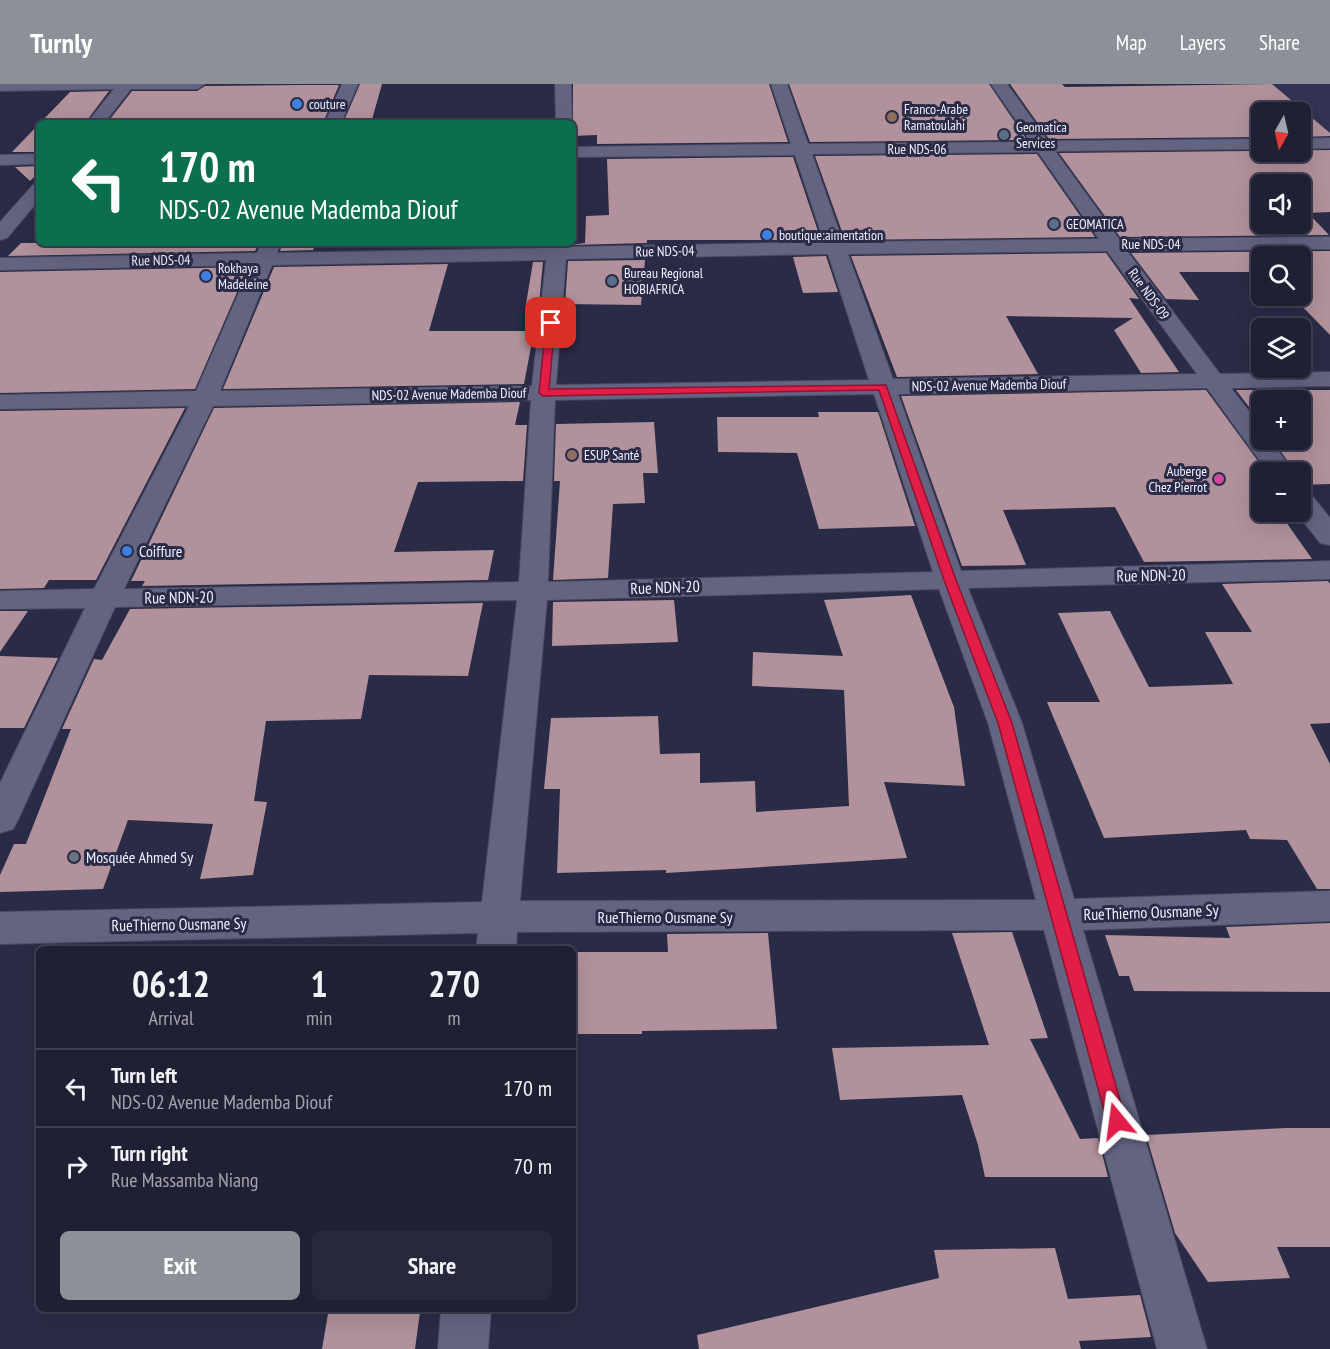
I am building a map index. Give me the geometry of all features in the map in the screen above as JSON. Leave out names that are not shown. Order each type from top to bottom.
[{"type":"street","points":[[97,120],[127,84]]},
{"type":"street","points":[[0,86],[197,84]]},
{"type":"street","points":[[334,120],[350,84]]},
{"type":"street","points":[[563,84],[564,120]]},
{"type":"street","points":[[780,84],[950,580],[1005,723],[1182,1349]]},
{"type":"street","name":"Rue NDS-09","points":[[999,84],[1112,244],[1273,462]]},
{"type":"street","points":[[1311,144],[1330,143]]},
{"type":"street","name":"Rue NDS-06","points":[[576,153],[1251,144]]},
{"type":"street","points":[[0,160],[36,159]]},
{"type":"street","points":[[0,234],[36,192]]},
{"type":"street","name":"Rue NDS-04","points":[[0,264],[267,250],[1330,243]]},
{"type":"street","points":[[497,933],[533,591],[543,393],[558,248]]},
{"type":"street","points":[[0,820],[105,598],[205,398],[267,250]]},
{"type":"street","name":"NDS-02 Avenue Mademba Diouf","points":[[0,402],[1330,379]]},
{"type":"street","points":[[1311,512],[1330,537]]},
{"type":"street","name":"Rue NDN-20","points":[[0,600],[533,591],[1330,570]]},
{"type":"street","name":"RueThierno Ousmane Sy","points":[[0,928],[497,933],[1330,906]]},
{"type":"street","points":[[463,1349],[466,1312]]},
{"type":"shaded area","points":[[1231,84],[1330,84],[1330,139],[1311,140],[1311,102],[1252,102]]},
{"type":"building","points":[[360,84],[382,84],[372,120],[344,120]]},
{"type":"building","points":[[573,84],[769,84],[788,142],[597,144],[597,135],[576,136],[576,120],[573,120]]},
{"type":"building","points":[[789,84],[989,84],[1027,140],[810,142]]},
{"type":"building","points":[[1010,84],[1062,84],[1065,87],[1272,84],[1293,102],[1251,102],[1251,137],[1049,139]]},
{"type":"building","points":[[339,85],[324,120],[109,120],[132,91],[197,91],[205,86]]},
{"type":"building","points":[[109,91],[87,120],[43,120],[70,92]]},
{"type":"building","points":[[1311,117],[1330,133],[1330,136],[1311,137]]},
{"type":"building","points":[[36,127],[36,152],[12,152]]},
{"type":"building","points":[[1311,150],[1330,150],[1330,212],[1311,213],[1311,174],[1251,174],[1251,234],[1311,234],[1311,216],[1329,235],[1120,237],[1059,153],[1251,151],[1251,162],[1311,162]]},
{"type":"building","points":[[1037,154],[1095,237],[845,240],[815,156]]},
{"type":"building","points":[[793,157],[821,240],[647,240],[647,243],[576,245],[585,243],[586,216],[609,215],[607,159]]},
{"type":"building","points":[[36,166],[36,175],[30,181],[15,167]]},
{"type":"building","points":[[21,243],[36,243],[36,246],[258,246],[255,251],[8,256]]},
{"type":"building","points":[[282,246],[315,246],[313,250],[280,251]]},
{"type":"building","points":[[400,246],[453,246],[453,248],[400,248]]},
{"type":"building","points":[[1311,251],[1330,251],[1330,335],[1302,306],[1311,306]]},
{"type":"building","points":[[1251,252],[1251,272],[1179,272],[1199,300],[1166,299],[1131,253]]},
{"type":"building","points":[[1106,253],[1139,299],[1129,298],[1179,372],[1141,373],[1114,330],[1133,318],[1006,316],[1038,374],[897,377],[851,256]]},
{"type":"building","points":[[826,256],[838,292],[803,293],[793,257]]},
{"type":"building","points":[[645,260],[641,305],[565,304],[568,261]]},
{"type":"building","points":[[533,262],[543,262],[539,304],[526,304]]},
{"type":"building","points":[[448,264],[429,331],[534,331],[524,384],[223,389],[274,267]]},
{"type":"building","points":[[248,267],[195,389],[0,393],[0,272]]},
{"type":"building","points":[[1206,390],[1259,462],[1251,462],[1251,522],[1286,522],[1312,559],[1144,562],[1115,507],[1003,510],[1026,565],[962,566],[901,396]]},
{"type":"building","points":[[1236,390],[1251,390],[1251,410]]},
{"type":"building","points":[[1311,390],[1330,390],[1330,484],[1311,485],[1311,462],[1288,462],[1280,450],[1311,450]]},
{"type":"building","points":[[520,402],[515,425],[527,425],[523,481],[418,482],[394,552],[494,550],[488,580],[142,586],[145,581],[131,581],[214,408]]},
{"type":"building","points":[[185,408],[96,580],[49,580],[44,588],[0,589],[0,411]]},
{"type":"building","points":[[818,412],[878,412],[915,526],[819,529],[797,453],[718,452],[717,417],[819,417]]},
{"type":"building","points":[[654,422],[658,473],[643,473],[645,503],[613,504],[608,578],[553,580],[560,481],[554,481],[556,424]]},
{"type":"building","points":[[1328,581],[1330,584],[1330,723],[1310,724],[1330,764],[1330,889],[1317,889],[1287,840],[1250,839],[1246,830],[1104,838],[1047,702],[1100,702],[1058,613],[1110,611],[1149,687],[1233,684],[1205,632],[1252,632],[1222,584]]},
{"type":"building","points":[[911,595],[954,707],[965,786],[884,782],[907,858],[666,873],[666,870],[557,873],[560,789],[544,789],[551,718],[658,716],[660,754],[700,753],[700,783],[755,781],[756,812],[849,806],[844,690],[752,686],[753,652],[843,656],[824,600]]},
{"type":"building","points":[[674,600],[678,642],[552,646],[553,602]]},
{"type":"building","points":[[483,603],[468,676],[369,675],[361,719],[266,721],[254,801],[267,802],[253,875],[200,879],[213,824],[128,820],[103,889],[0,892],[0,875],[14,844],[26,844],[71,729],[62,729],[94,659],[102,660],[130,609]]},
{"type":"building","points":[[0,611],[28,611],[0,652]]},
{"type":"building","points":[[0,656],[58,658],[24,728],[0,728]]},
{"type":"building","points":[[1330,923],[1330,992],[1134,991],[1129,976],[1119,976],[1105,935],[1230,938],[1226,927]]},
{"type":"building","points":[[1012,932],[1048,1038],[1030,1039],[1080,1139],[1098,1138],[1108,1177],[985,1177],[978,1145],[962,1095],[840,1100],[832,1048],[989,1045],[952,933]]},
{"type":"building","points":[[768,933],[777,1029],[576,1034],[576,952],[668,952],[667,934]]},
{"type":"building","points":[[1330,1128],[1330,1247],[1277,1247],[1290,1278],[1208,1282],[1175,1233],[1146,1135]]},
{"type":"building","points":[[1055,1248],[1068,1299],[1140,1295],[1151,1337],[1079,1341],[1081,1349],[699,1349],[697,1335],[939,1278],[934,1250]]},
{"type":"building","points":[[420,1312],[415,1349],[322,1349],[328,1314]]},
{"type":"place","name":"couture","points":[[297,104]]},
{"type":"place","name":"Franco-Arabe Ramatoulahi","points":[[892,117]]},
{"type":"place","name":"Geomatica Services","points":[[1004,135]]},
{"type":"place","name":"GEOMATICA","points":[[1054,224]]},
{"type":"place","name":"boutique:aimentation","points":[[767,235]]},
{"type":"place","name":"Rokhaya Madeleine","points":[[206,276]]},
{"type":"place","name":"Bureau Regional HOBIAFRICA","points":[[612,281]]},
{"type":"place","name":"ESUP Santé","points":[[572,455]]},
{"type":"place","name":"Auberge Chez Pierrot","points":[[1219,479]]},
{"type":"place","name":"Coiffure","points":[[127,551]]},
{"type":"place","name":"Mosquée Ahmed Sy","points":[[74,857]]},
{"type":"route","points":[[551,323],[543,393],[883,387],[950,580],[1005,723],[1117,1121]]}]
